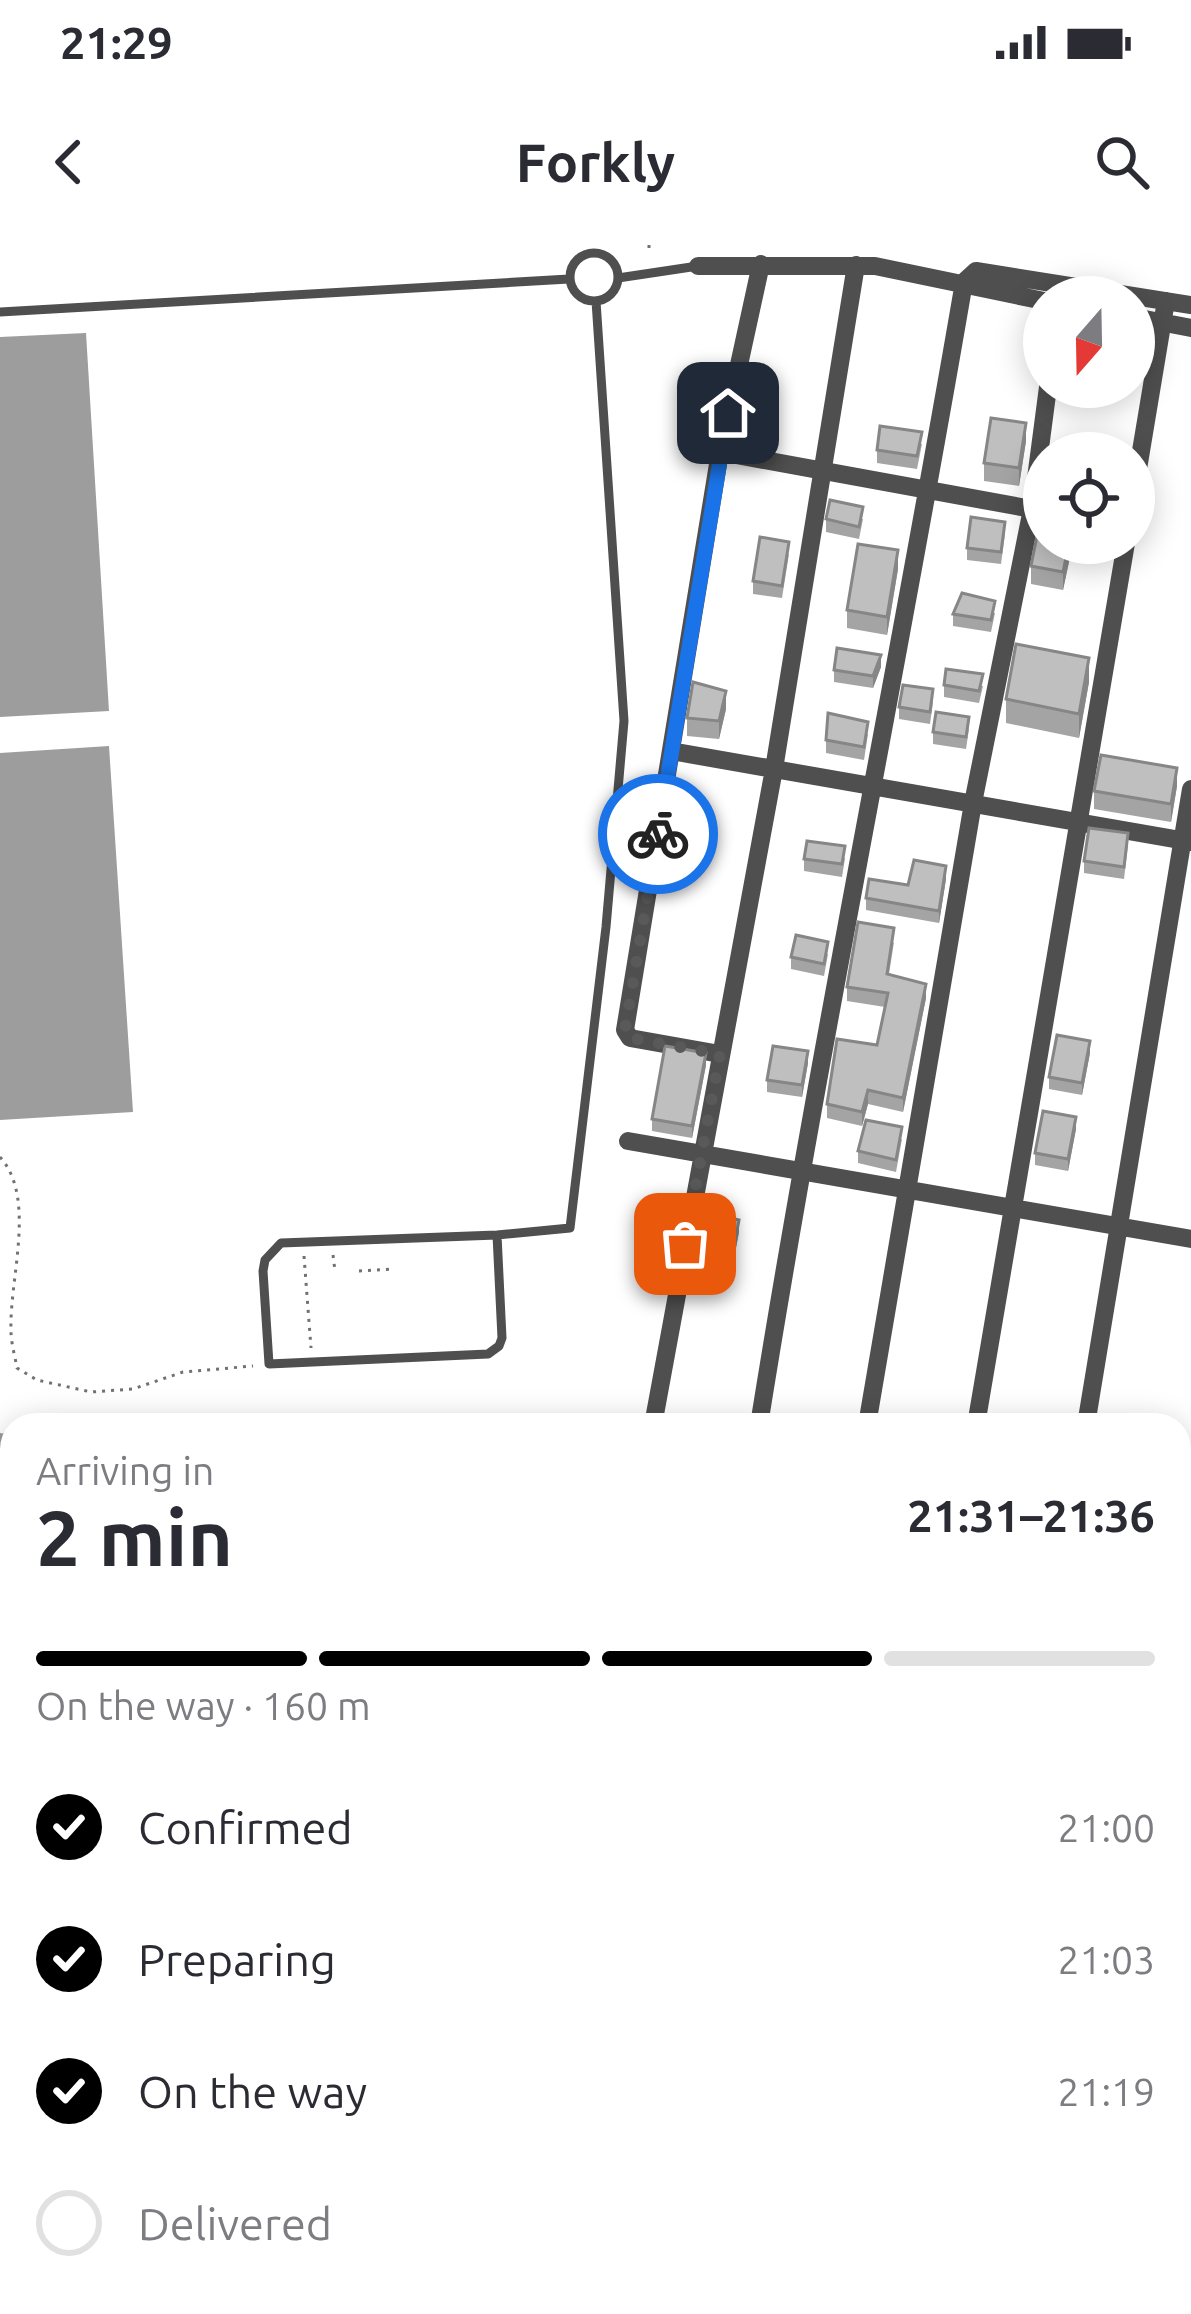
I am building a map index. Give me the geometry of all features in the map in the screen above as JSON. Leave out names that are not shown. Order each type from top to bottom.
[{"type":"street","points":[[720,1054],[630,1038],[625,1030],[720,452],[761,264]]},
{"type":"street","points":[[698,266],[856,266],[964,282],[977,290],[1023,298]]},
{"type":"street","points":[[655,1413],[774,769],[856,266]]},
{"type":"street","points":[[761,1413],[800,1171],[964,282],[976,271],[1191,305]]},
{"type":"street","points":[[1144,432],[1166,301]]},
{"type":"street","points":[[1155,321],[1191,328]]},
{"type":"street","points":[[720,452],[1023,506]]},
{"type":"street","points":[[869,1413],[974,803],[1023,554]]},
{"type":"street","points":[[978,1413],[1122,564]]},
{"type":"street","points":[[671,751],[1186,841]]},
{"type":"street","points":[[1088,1413],[1191,789]]},
{"type":"street","points":[[628,1141],[1191,1239]]},
{"type":"lane","points":[[593,240],[594,253]]},
{"type":"lane","points":[[594,253],[614,263],[618,278],[613,292],[596,301],[576,294],[569,279],[574,263],[594,253]]},
{"type":"lane","points":[[618,278],[698,266]]},
{"type":"lane","points":[[0,312],[569,279]]},
{"type":"lane","points":[[497,1235],[502,1338],[488,1354],[269,1364],[265,1259],[281,1244],[570,1228],[606,927],[624,721],[596,301]]},
{"type":"path","points":[[649,240],[649,248]]},
{"type":"path","points":[[0,1156],[10,1168],[20,1218],[11,1332],[17,1368],[37,1380],[91,1392],[133,1389],[183,1372],[269,1364]]},
{"type":"path","points":[[374,1240],[375,1270]]},
{"type":"path","points":[[332,1241],[334,1271]]},
{"type":"path","points":[[303,1243],[312,1362]]},
{"type":"path","points":[[359,1271],[394,1269]]},
{"type":"shaded area","points":[[86,333],[109,711],[0,717],[0,337]]},
{"type":"shaded area","points":[[109,746],[133,1112],[0,1120],[0,753]]},
{"type":"building","points":[[991,418],[1026,423],[1019,468],[984,463]]},
{"type":"building","points":[[880,426],[922,432],[917,456],[877,450]]},
{"type":"building","points":[[830,500],[863,507],[859,527],[826,519]]},
{"type":"building","points":[[971,517],[1005,522],[1001,552],[967,548]]},
{"type":"building","points":[[760,537],[789,542],[782,586],[753,581]]},
{"type":"building","points":[[858,544],[898,550],[887,617],[847,610]]},
{"type":"building","points":[[1031,564],[1065,564],[1063,572]]},
{"type":"building","points":[[962,593],[995,601],[991,620],[953,614]]},
{"type":"building","points":[[1016,644],[1089,658],[1079,714],[1006,699]]},
{"type":"building","points":[[837,648],[881,655],[873,676],[834,670]]},
{"type":"building","points":[[946,669],[983,674],[979,691],[944,685]]},
{"type":"building","points":[[693,682],[726,691],[719,721],[687,718]]},
{"type":"building","points":[[903,685],[933,689],[930,712],[899,707]]},
{"type":"building","points":[[936,712],[969,717],[966,737],[933,732]]},
{"type":"building","points":[[828,713],[868,722],[864,747],[826,740]]},
{"type":"building","points":[[1101,755],[1177,768],[1171,804],[1094,791]]},
{"type":"building","points":[[1089,828],[1128,833],[1124,867],[1084,861]]},
{"type":"building","points":[[807,841],[845,846],[842,864],[804,859]]},
{"type":"building","points":[[914,860],[946,866],[939,911],[866,898],[869,879],[908,885]]},
{"type":"building","points":[[858,922],[894,928],[887,974],[926,984],[903,1098],[868,1090],[862,1112],[827,1104],[837,1039],[877,1045],[888,993],[847,987]]},
{"type":"building","points":[[796,935],[828,942],[824,964],[791,957]]},
{"type":"building","points":[[1057,1035],[1090,1041],[1082,1083],[1049,1077]]},
{"type":"building","points":[[665,1046],[706,1053],[692,1126],[652,1119]]},
{"type":"building","points":[[773,1046],[808,1051],[802,1085],[767,1080]]},
{"type":"building","points":[[1043,1111],[1076,1117],[1068,1159],[1035,1153]]},
{"type":"building","points":[[866,1120],[902,1127],[896,1160],[858,1151]]},
{"type":"building","points":[[706,1213],[739,1220],[731,1262],[698,1256]]},
{"type":"way so far","points":[[658,834],[625,1030],[630,1038],[720,1054],[685,1244]]},
{"type":"route","points":[[658,834],[728,413]]}]
